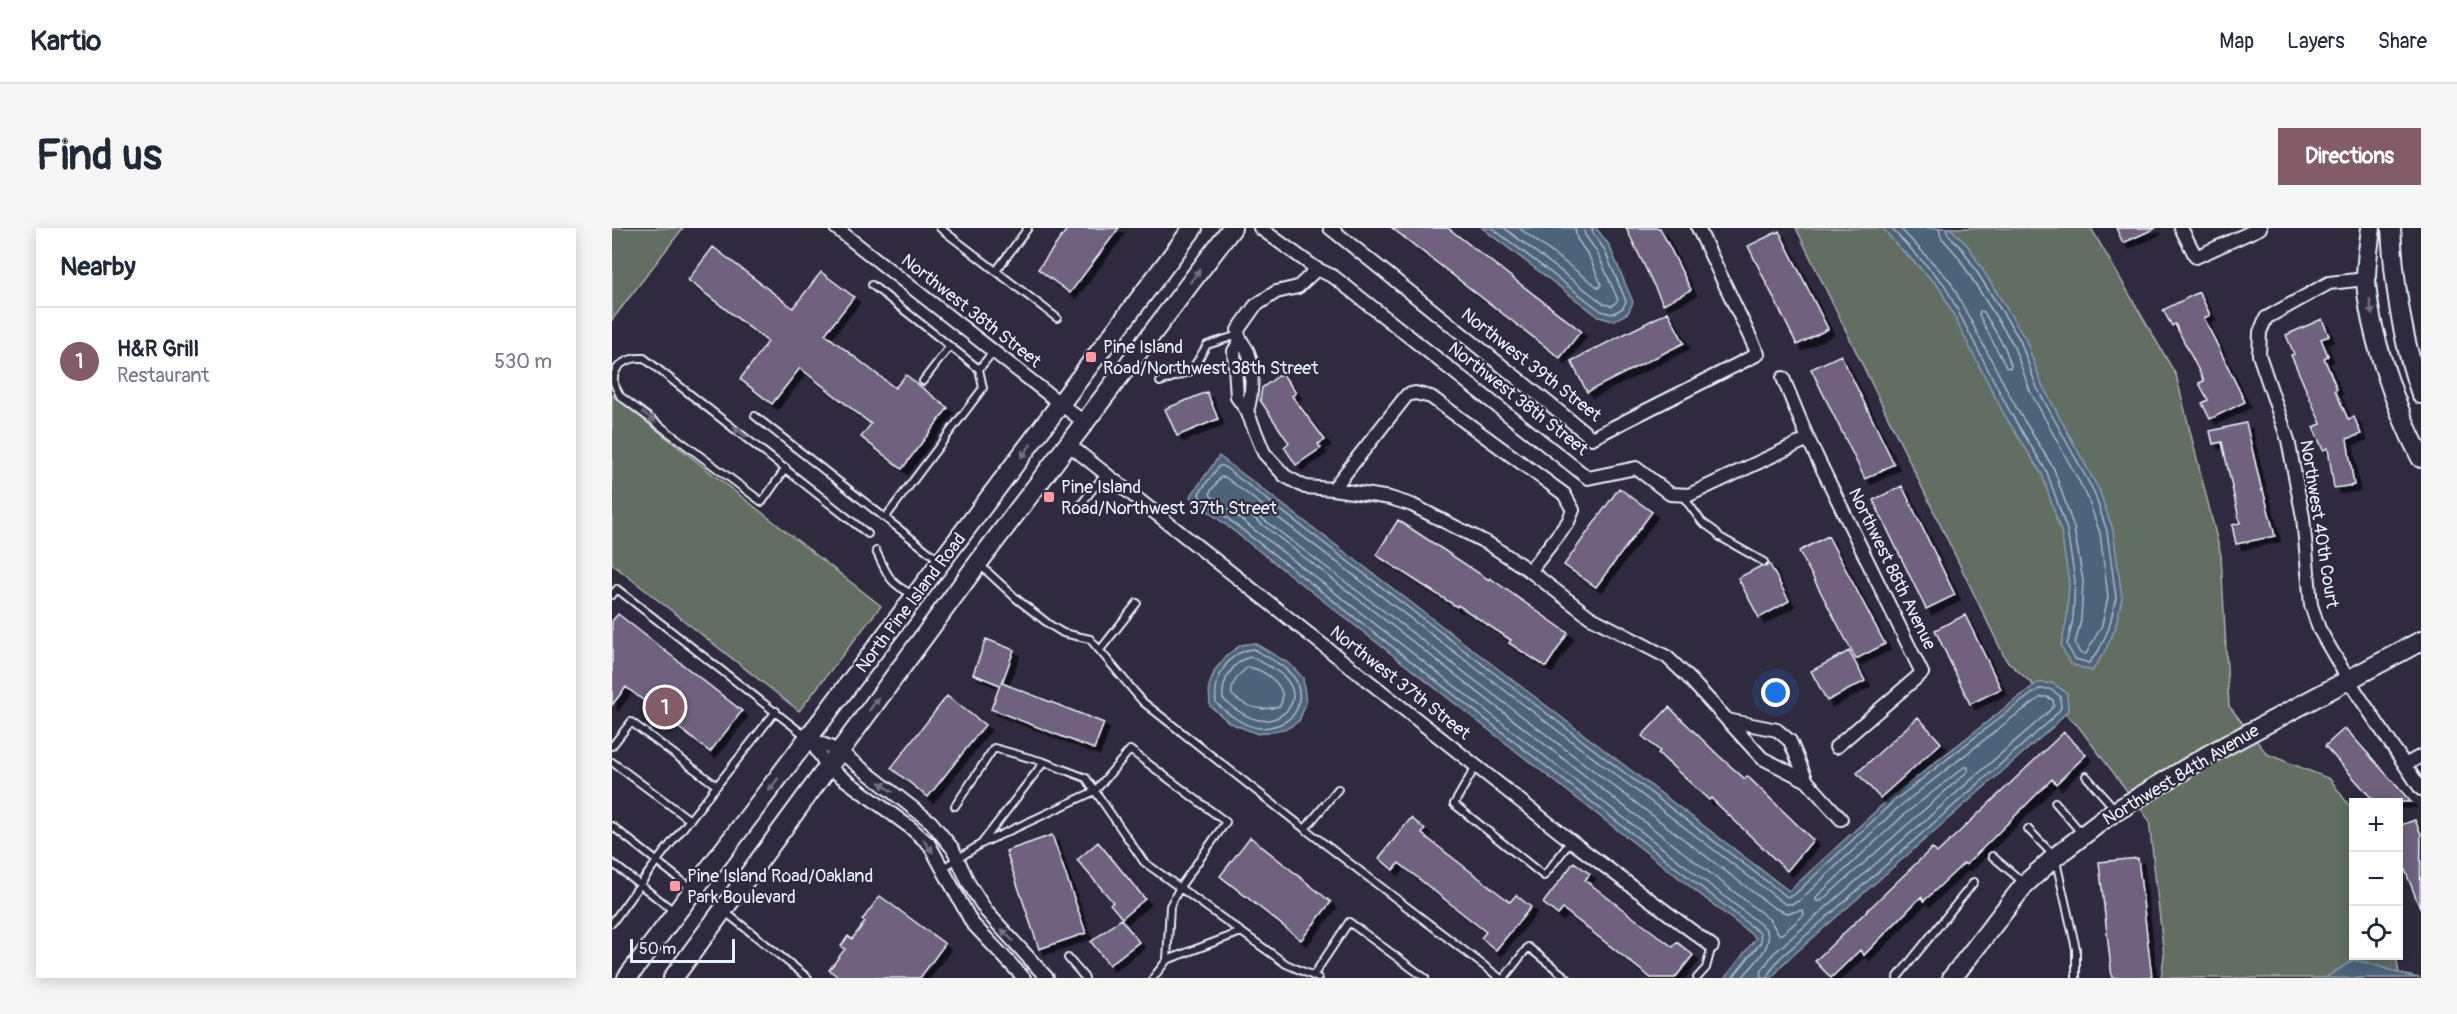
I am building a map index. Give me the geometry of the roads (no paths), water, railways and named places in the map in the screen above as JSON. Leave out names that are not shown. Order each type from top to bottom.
[{"type":"main road","name":"North Pine Island Road","points":[[627,978],[1193,228]]},
{"type":"main road","name":"North Pine Island Road","points":[[673,978],[978,563],[1232,228]]},
{"type":"main road","points":[[2370,228],[2366,279],[2375,335],[2385,368],[2421,458]]},
{"type":"main road","points":[[2391,228],[2394,273],[2409,362],[2421,394]]},
{"type":"main road","name":"Northwest 84th Avenue","points":[[1952,978],[2025,884],[2055,857],[2116,811],[2208,755],[2421,641]]},
{"type":"street","name":"Northwest 38th Street","points":[[836,228],[1085,423]]},
{"type":"street","name":"Northwest 38th Street","points":[[1260,228],[1317,269],[1334,277],[1588,478],[1636,468],[1670,494],[1681,495]]},
{"type":"street","name":"Northwest 39th Street","points":[[1330,228],[1592,438],[1758,354],[1698,228]]},
{"type":"street","points":[[2181,228],[2196,257],[2260,228]]},
{"type":"street","points":[[1317,269],[1298,286],[1276,292],[1255,306],[1238,330],[1239,338],[1248,353],[1252,396],[1247,411],[1264,453],[1286,476],[1305,487],[1390,498],[1412,505],[1489,544],[1530,571],[1590,617],[1667,657],[1762,758],[1807,781]]},
{"type":"street","name":"Northwest 40th Court","points":[[2366,279],[2329,283],[2266,318],[2260,332],[2259,355],[2288,440],[2303,517],[2311,605],[2319,629],[2349,681],[2421,789]]},
{"type":"street","name":"Northwest 88th Avenue","points":[[1782,378],[1808,439],[1922,673],[1836,747]]},
{"type":"street","points":[[1333,489],[1407,395],[1415,393],[1431,397],[1564,494],[1573,510],[1568,522],[1530,571]]},
{"type":"street","points":[[1681,495],[1689,495],[1808,439]]},
{"type":"street","name":"Northwest 37th Street","points":[[1068,444],[1571,841],[1712,946]]},
{"type":"street","points":[[1727,720],[1777,730],[1790,741],[1807,781],[1841,819]]},
{"type":"street","points":[[808,738],[839,752],[931,822],[944,835],[986,911],[1047,978]]},
{"type":"street","points":[[808,738],[828,767],[929,843],[972,923],[1024,978]]},
{"type":"street","points":[[2405,765],[2421,756]]},
{"type":"lane","points":[[940,228],[1057,318]]},
{"type":"lane","points":[[996,271],[1028,228]]},
{"type":"lane","points":[[872,285],[979,369],[983,388],[885,518]]},
{"type":"lane","points":[[1160,382],[1191,371],[1207,345],[1239,338]]},
{"type":"lane","points":[[923,381],[950,346]]},
{"type":"lane","points":[[979,369],[993,351]]},
{"type":"lane","points":[[786,468],[762,502],[621,396],[614,382],[622,363],[632,357],[644,358],[786,468],[868,534]]},
{"type":"lane","points":[[755,416],[942,562]]},
{"type":"lane","points":[[1078,508],[1105,473]]},
{"type":"lane","points":[[1681,495],[1702,522],[1720,537],[1764,562]]},
{"type":"lane","points":[[876,551],[892,582],[897,587],[917,596]]},
{"type":"lane","points":[[978,563],[1018,600],[1050,625],[1063,633],[1090,639],[1143,702],[1305,829],[1502,978],[1528,947],[1567,978]]},
{"type":"lane","points":[[612,595],[616,589],[808,738]]},
{"type":"lane","points":[[1100,651],[1137,603]]},
{"type":"lane","points":[[612,923],[657,861],[776,711]]},
{"type":"lane","points":[[612,746],[631,722],[717,786]]},
{"type":"lane","points":[[956,806],[994,748],[1044,762],[1086,778],[1144,862],[1286,964],[1316,977],[1349,922],[1425,978]]},
{"type":"lane","points":[[943,868],[958,861],[981,844],[1095,791],[1130,750],[1226,822],[1180,887],[1170,906],[1167,960]]},
{"type":"lane","points":[[612,762],[690,820]]},
{"type":"lane","points":[[981,844],[1044,762]]},
{"type":"lane","points":[[1476,766],[1454,804],[1544,876],[1571,841]]},
{"type":"lane","points":[[2086,776],[2116,811]]},
{"type":"lane","points":[[1305,829],[1338,789]]},
{"type":"lane","points":[[2055,802],[2083,835]]},
{"type":"lane","points":[[612,826],[694,890]]},
{"type":"lane","points":[[2028,829],[2055,857],[2076,949],[2076,978]]},
{"type":"lane","points":[[1992,856],[2025,884]]},
{"type":"lane","points":[[612,863],[676,913]]},
{"type":"lane","points":[[1897,978],[1974,882]]},
{"type":"lane","points":[[723,910],[808,978]]},
{"type":"lane","points":[[1153,978],[1167,960],[1241,932]]},
{"type":"lane","points":[[1697,978],[1706,968],[1712,946]]},
{"type":"lane","points":[[1068,958],[1085,978]]},
{"type":"water","points":[[1482,228],[1596,228],[1609,245],[1633,302],[1628,313],[1613,321],[1599,317]]},
{"type":"water","points":[[1883,228],[1950,228],[1968,246],[2025,338],[2042,385],[2099,490],[2113,530],[2122,598],[2115,629],[2104,653],[2092,671],[2071,664],[2061,646],[2067,618],[2069,582],[2061,532],[2042,474],[2005,416],[1939,287]]},
{"type":"water","points":[[1219,456],[1789,891],[1891,797],[2037,683],[2052,683],[2067,693],[2068,710],[2055,725],[1783,964],[1772,978],[1725,978],[1756,938],[1190,497]]},
{"type":"water","points":[[1254,643],[1290,664],[1303,678],[1306,703],[1299,721],[1288,728],[1258,734],[1230,723],[1210,706],[1209,686],[1215,670],[1227,655],[1241,645]]},
{"type":"water","points":[[2353,960],[2420,978],[2325,978]]},
{"type":"place","name":"Pine Island Road/Northwest 38th Street","points":[[1091,357]]},
{"type":"place","name":"Pine Island Road/Northwest 37th Street","points":[[1049,497]]},
{"type":"place","name":"H&R Grill","points":[[665,707]]},
{"type":"place","name":"Pine Island Road/Oakland Park Boulevard","points":[[675,886]]}]
